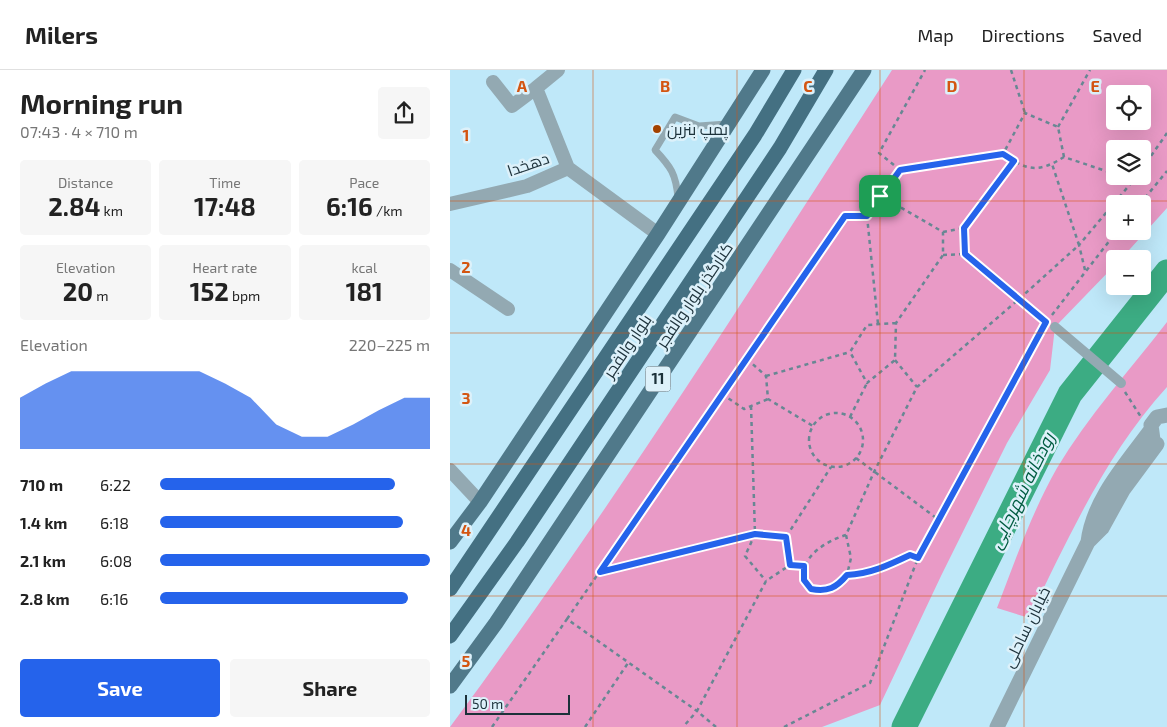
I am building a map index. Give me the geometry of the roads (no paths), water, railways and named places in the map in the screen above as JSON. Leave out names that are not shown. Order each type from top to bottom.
[{"type":"highway","name":"بلوار والفجر","points":[[450,589],[755,136],[794,70]]},
{"type":"highway","name":"بلوار والفجر","points":[[450,636],[517,542],[780,148],[826,70]]},
{"type":"main road","points":[[450,542],[480,502],[658,234],[763,70]]},
{"type":"main road","name":"کنارگذر بلوار والفجر","points":[[450,686],[496,623],[864,70]]},
{"type":"street","points":[[493,82],[512,106],[558,70]]},
{"type":"street","points":[[536,88],[568,168]]},
{"type":"street","name":"دهخدا","points":[[450,204],[527,186],[568,168],[658,234]]},
{"type":"street","points":[[450,270],[508,309]]},
{"type":"street","points":[[1051,325],[1121,383]]},
{"type":"street","name":"خیابان ساحلی","points":[[996,727],[1088,542],[1090,524],[1112,483],[1161,443],[1153,421],[1167,415]]},
{"type":"street","points":[[450,470],[480,502]]},
{"type":"lane","points":[[679,199],[677,180],[672,168],[655,150],[675,117],[699,126],[730,123]]},
{"type":"waterway","name":"رودخانه شهرچایی","points":[[904,727],[1070,394],[1167,272]]},
{"type":"place","name":"پمپ بنزین","points":[[657,129]]}]
